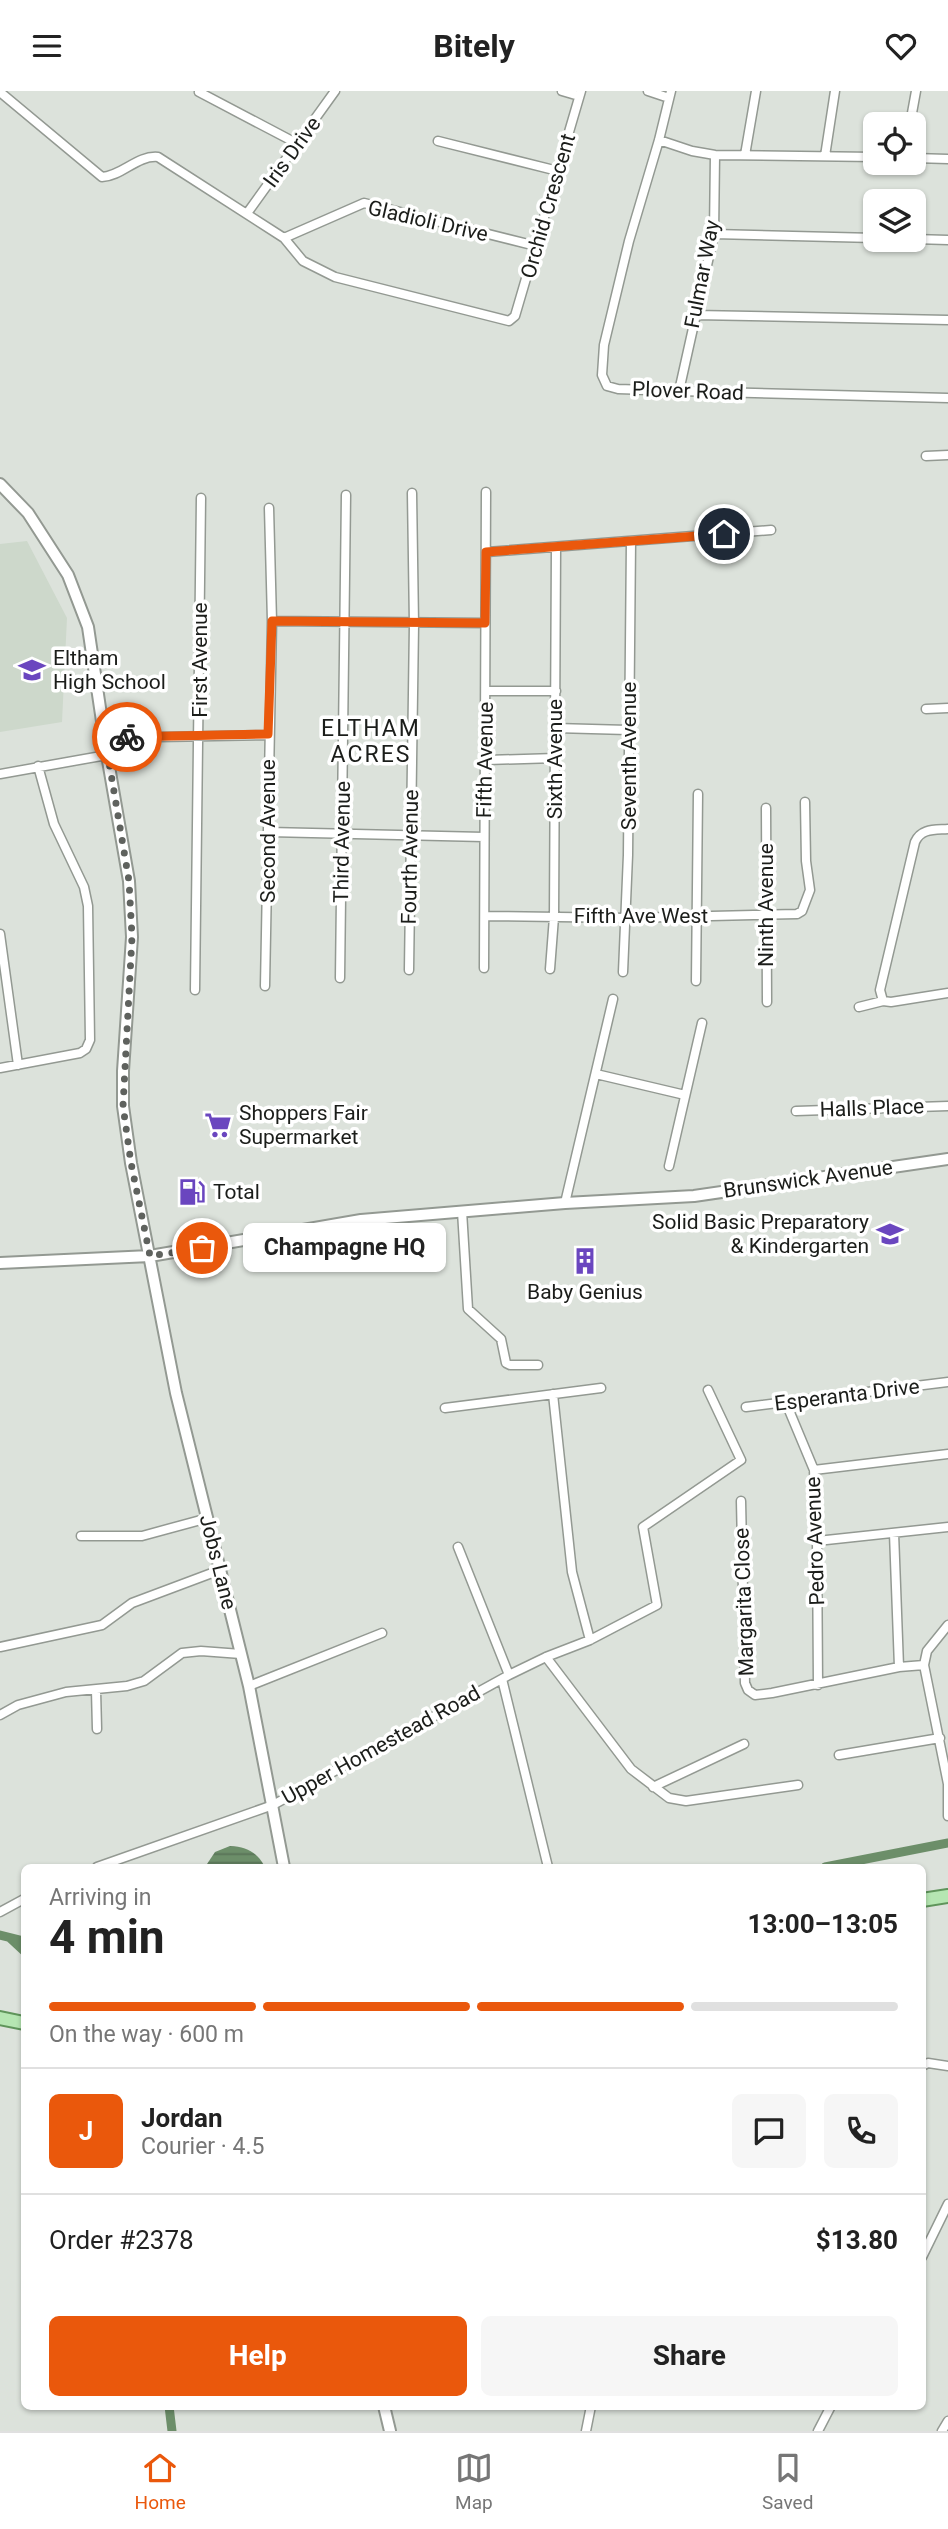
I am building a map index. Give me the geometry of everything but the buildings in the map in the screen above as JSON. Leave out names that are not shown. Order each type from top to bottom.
[{"type":"main road","points":[[926,1899],[948,1896]]},
{"type":"main road","points":[[0,2018],[21,2022]]},
{"type":"street","name":"Iris Drive","points":[[248,212],[335,91]]},
{"type":"street","points":[[562,91],[580,93]]},
{"type":"street","points":[[648,91],[670,94]]},
{"type":"street","points":[[745,155],[756,91]]},
{"type":"street","points":[[825,156],[835,91]]},
{"type":"street","points":[[912,112],[916,91]]},
{"type":"street","points":[[0,92],[102,177],[112,176],[144,158],[158,157],[248,212],[284,238]]},
{"type":"street","points":[[200,92],[298,145]]},
{"type":"street","name":"Orchid Crescent","points":[[284,238],[303,261],[335,277],[513,320],[580,93]]},
{"type":"street","name":"Plover Road","points":[[670,94],[629,241],[604,345],[602,375],[607,386],[618,389],[948,398]]},
{"type":"street","points":[[659,139],[692,151],[715,155],[863,157]]},
{"type":"street","points":[[438,141],[558,171]]},
{"type":"street","name":"Fulmar Way","points":[[679,391],[714,234],[715,155]]},
{"type":"street","points":[[926,158],[948,159]]},
{"type":"street","name":"Gladioli Drive","points":[[284,238],[364,203],[536,246]]},
{"type":"street","points":[[714,234],[863,238]]},
{"type":"street","points":[[926,239],[948,240]]},
{"type":"street","points":[[695,315],[948,320]]},
{"type":"street","points":[[926,456],[948,455]]},
{"type":"street","name":"Jobs Lane","points":[[0,485],[28,513],[68,575],[88,628],[129,881],[132,937],[123,1106],[131,1163],[176,1393],[250,1686],[283,1864]]},
{"type":"street","name":"Fourth Avenue","points":[[409,970],[414,624],[412,492]]},
{"type":"street","name":"Fifth Avenue","points":[[484,968],[486,492]]},
{"type":"street","name":"Third Avenue","points":[[340,978],[346,495]]},
{"type":"street","name":"First Avenue","points":[[195,990],[201,498]]},
{"type":"street","name":"Second Avenue","points":[[265,986],[272,621],[269,508]]},
{"type":"street","points":[[486,552],[771,530]]},
{"type":"street","name":"Seventh Avenue","points":[[623,972],[627,918],[631,541]]},
{"type":"street","name":"Sixth Avenue","points":[[550,969],[554,917],[556,548]]},
{"type":"street","points":[[272,621],[485,623]]},
{"type":"street","points":[[486,691],[556,691]]},
{"type":"street","points":[[926,709],[948,708]]},
{"type":"street","points":[[555,729],[628,730]]},
{"type":"street","points":[[105,738],[268,734]]},
{"type":"street","points":[[0,774],[107,755]]},
{"type":"street","points":[[486,760],[556,758]]},
{"type":"street","points":[[0,1068],[80,1053],[86,1049],[90,1040],[88,906],[84,887],[54,824],[38,767]]},
{"type":"street","points":[[696,981],[698,794]]},
{"type":"street","name":"Fifth Ave West","points":[[485,916],[627,918],[797,914],[802,911],[810,890],[806,861],[805,801]]},
{"type":"street","name":"Ninth Avenue","points":[[766,808],[767,1002]]},
{"type":"street","points":[[883,1001],[880,991],[915,842],[917,837],[926,831],[948,829]]},
{"type":"street","points":[[269,832],[484,837]]},
{"type":"street","points":[[0,934],[18,1065]]},
{"type":"street","points":[[859,1007],[883,1001],[948,993]]},
{"type":"street","points":[[565,1203],[613,999]]},
{"type":"street","points":[[668,1165],[702,1023]]},
{"type":"street","points":[[596,1074],[685,1095]]},
{"type":"street","name":"Halls Place","points":[[796,1111],[948,1106]]},
{"type":"street","name":"Brunswick Avenue","points":[[0,1263],[150,1256],[361,1220],[565,1203],[694,1196],[948,1159]]},
{"type":"street","points":[[462,1212],[468,1310],[501,1339],[506,1363],[538,1365]]},
{"type":"street","name":"Esperanta Drive","points":[[746,1408],[948,1382]]},
{"type":"street","points":[[445,1408],[601,1388]]},
{"type":"street","name":"Upper Homestead Road","points":[[106,1864],[273,1805],[505,1677],[590,1640],[657,1605],[643,1527],[741,1460],[708,1390]]},
{"type":"street","points":[[553,1394],[572,1572],[590,1640]]},
{"type":"street","name":"Pedro Avenue","points":[[786,1402],[814,1470],[818,1685]]},
{"type":"street","points":[[814,1470],[948,1454]]},
{"type":"street","name":"Margarita Close","points":[[741,1501],[745,1683],[748,1690],[755,1695],[818,1685],[899,1667],[924,1665]]},
{"type":"street","points":[[81,1536],[142,1536],[208,1518]]},
{"type":"street","points":[[817,1541],[948,1527]]},
{"type":"street","points":[[894,1533],[899,1667]]},
{"type":"street","points":[[458,1547],[505,1677],[547,1864]]},
{"type":"street","points":[[0,1647],[102,1625],[132,1604],[220,1570]]},
{"type":"street","points":[[948,1625],[928,1651],[924,1665],[948,1784],[948,1816]]},
{"type":"street","points":[[250,1686],[382,1633]]},
{"type":"street","points":[[0,1715],[18,1705],[66,1692],[96,1690],[144,1681],[182,1653],[201,1651],[241,1654]]},
{"type":"street","points":[[546,1657],[631,1769],[669,1798],[687,1801],[798,1785]]},
{"type":"street","points":[[96,1690],[97,1729]]},
{"type":"street","points":[[839,1755],[940,1738]]},
{"type":"street","points":[[653,1787],[744,1744]]},
{"type":"street","points":[[0,1912],[21,1901]]},
{"type":"street","points":[[926,2064],[948,2066]]},
{"type":"street","points":[[926,2249],[948,2204]]},
{"type":"street","points":[[385,2410],[390,2431]]},
{"type":"street","points":[[586,2431],[590,2410]]},
{"type":"street","points":[[818,2431],[829,2410]]},
{"type":"street","points":[[942,2431],[948,2421]]},
{"type":"shaded area","name":"Eltham High School","points":[[27,541],[67,618],[62,722],[0,732],[0,544]]},
{"type":"shaded area","points":[[230,1846],[242,1848],[251,1851],[263,1864],[207,1864],[215,1852]]},
{"type":"waterway","points":[[840,1864],[948,1843]]},
{"type":"waterway","points":[[0,1935],[21,1940]]},
{"type":"waterway","points":[[10,1938],[21,1948]]},
{"type":"waterway","points":[[169,2410],[172,2431]]},
{"type":"way so far","points":[[127,737],[105,738],[129,881],[132,937],[123,1106],[131,1163],[150,1256],[202,1248]]},
{"type":"place","name":"Eltham High School","points":[[32,670]]},
{"type":"place","name":"Shoppers Fair Supermarket","points":[[218,1125]]},
{"type":"place","name":"Total","points":[[192,1192]]},
{"type":"place","name":"Solid Basic Preparatory & Kindergarten","points":[[890,1234]]},
{"type":"place","name":"Champagne HQ","points":[[202,1248]]},
{"type":"place","name":"Baby Genius","points":[[585,1261]]},
{"type":"district","name":"ELTHAM ACRES","points":[[371,741]]},
{"type":"route","points":[[127,737],[268,734],[272,621],[485,623],[486,552],[724,534]]}]
